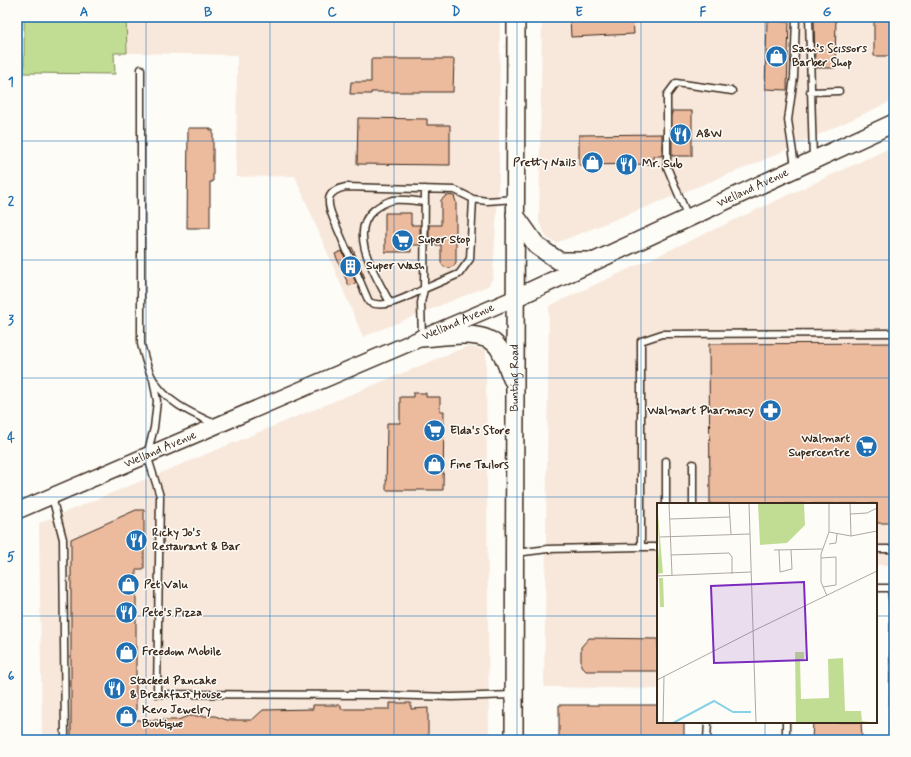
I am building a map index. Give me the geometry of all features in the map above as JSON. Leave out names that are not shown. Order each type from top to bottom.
[{"type":"main road","name":"Bunting Road","points":[[514,740],[516,17]]},
{"type":"main road","name":"Welland Avenue","points":[[515,298],[894,123]]},
{"type":"main road","points":[[515,207],[537,246],[559,261],[595,261]]},
{"type":"main road","points":[[422,338],[470,334],[488,340],[498,347],[515,384]]},
{"type":"street","name":"Welland Avenue","points":[[17,511],[515,298]]},
{"type":"lane","points":[[795,168],[788,120],[794,78],[796,17]]},
{"type":"lane","points":[[810,17],[810,92],[813,160]]},
{"type":"lane","points":[[141,69],[140,344],[153,379],[157,401],[154,428],[147,455],[160,496],[157,694],[383,695],[452,697],[514,695]]},
{"type":"lane","points":[[688,218],[666,167],[667,95],[676,83],[732,91]]},
{"type":"lane","points":[[810,92],[839,91]]},
{"type":"lane","points":[[473,199],[470,260],[459,274],[390,303],[375,305],[369,302],[328,206],[330,195],[336,189],[346,187],[455,190],[473,199],[487,200],[515,207]]},
{"type":"lane","points":[[422,338],[421,303],[424,289],[425,189]]},
{"type":"lane","points":[[390,303],[368,261],[362,236],[368,215],[381,204],[394,200],[425,202]]},
{"type":"lane","points":[[642,547],[641,341],[662,334],[894,333]]},
{"type":"lane","points":[[153,379],[168,399],[188,412],[218,425]]},
{"type":"lane","points":[[666,461],[666,503]]},
{"type":"lane","points":[[693,464],[693,503]]},
{"type":"lane","points":[[52,496],[63,539],[64,740]]},
{"type":"lane","points":[[515,553],[548,549],[657,547]]},
{"type":"lane","points":[[877,549],[894,549]]},
{"type":"lane","points":[[877,588],[891,588],[894,613],[892,740]]},
{"type":"lane","points":[[707,740],[708,723]]},
{"type":"lane","points":[[786,723],[786,740]]},
{"type":"shaded area","points":[[126,17],[500,17],[499,175],[493,278],[488,286],[363,337],[295,176],[236,177],[237,55],[127,53]]},
{"type":"shaded area","points":[[542,17],[894,17],[894,100],[757,163],[556,243],[547,238],[539,222]]},
{"type":"shaded area","points":[[894,146],[894,565],[877,565],[877,503],[657,503],[657,689],[544,687],[549,306]]},
{"type":"shaded area","points":[[468,346],[486,350],[489,740],[42,740],[39,523]]},
{"type":"green space","points":[[24,17],[126,17],[127,53],[114,53],[115,74],[24,73]]},
{"type":"building","points":[[570,17],[633,17],[634,34],[571,37]]},
{"type":"building","points":[[814,17],[836,17],[835,68],[815,68]]},
{"type":"building","points":[[874,17],[894,17],[894,56],[874,56]]},
{"type":"building","name":"Sam’s Scissors Barber Shop","points":[[767,21],[789,22],[787,90],[765,89]]},
{"type":"building","points":[[371,59],[454,59],[453,92],[371,92],[371,94],[350,94],[351,82],[371,82]]},
{"type":"building","name":"A&W","points":[[672,111],[692,111],[692,156],[672,156]]},
{"type":"building","points":[[358,118],[427,119],[427,125],[450,125],[450,165],[357,164]]},
{"type":"building","points":[[188,128],[210,128],[210,130],[213,130],[213,182],[210,182],[210,228],[187,228]]},
{"type":"building","points":[[662,134],[662,156],[653,156],[653,164],[579,165],[579,135]]},
{"type":"building","points":[[447,195],[454,196],[456,202],[456,262],[454,266],[449,268],[444,267],[441,263],[441,245],[429,245],[429,225],[441,225],[441,200]]},
{"type":"building","points":[[385,213],[411,213],[411,225],[420,225],[420,245],[411,245],[411,252],[385,252]]},
{"type":"building","points":[[350,247],[352,247],[365,278],[364,279]]},
{"type":"building","points":[[342,251],[356,283],[349,286],[335,254]]},
{"type":"building","points":[[894,343],[894,523],[877,523],[877,503],[710,503],[709,344]]},
{"type":"building","points":[[413,393],[426,393],[426,397],[440,397],[440,411],[444,411],[443,490],[386,490],[387,423],[400,423],[400,397],[413,397]]},
{"type":"building","points":[[136,510],[144,510],[144,569],[136,569],[136,720],[178,720],[188,716],[215,716],[227,720],[252,720],[263,710],[313,709],[313,705],[341,705],[341,709],[390,709],[390,703],[411,703],[411,709],[428,708],[428,740],[71,740],[71,539]]},
{"type":"building","points":[[589,638],[657,639],[657,671],[586,671],[581,666],[581,647]]},
{"type":"building","points":[[559,705],[657,705],[657,723],[684,723],[684,740],[559,740]]},
{"type":"building","points":[[813,723],[861,723],[862,738],[859,738],[859,740],[812,739]]},
{"type":"place","name":"Sam’s Scissors Barber Shop","points":[[777,56]]},
{"type":"place","name":"A&W","points":[[681,134]]},
{"type":"place","name":"Pretty Nails","points":[[592,163]]},
{"type":"place","name":"Mr. Sub","points":[[627,164]]},
{"type":"place","name":"Super Stop","points":[[402,240]]},
{"type":"place","name":"Super Wash","points":[[350,266]]},
{"type":"place","name":"Walmart Pharmacy","points":[[770,411]]},
{"type":"place","name":"Elda's Store","points":[[434,431]]},
{"type":"place","name":"Walmart Supercentre","points":[[866,446]]},
{"type":"place","name":"Fine Tailors","points":[[435,465]]},
{"type":"place","name":"Ricky Jo's Restaurant & Bar","points":[[137,540]]},
{"type":"place","name":"Pet Valu","points":[[128,585]]},
{"type":"place","name":"Pete's Pizza","points":[[127,613]]},
{"type":"place","name":"Freedom Mobile","points":[[127,652]]},
{"type":"place","name":"Stacked Pancake & Breakfast House","points":[[114,688]]},
{"type":"place","name":"Kevo Jewelry Boutique","points":[[126,717]]}]
